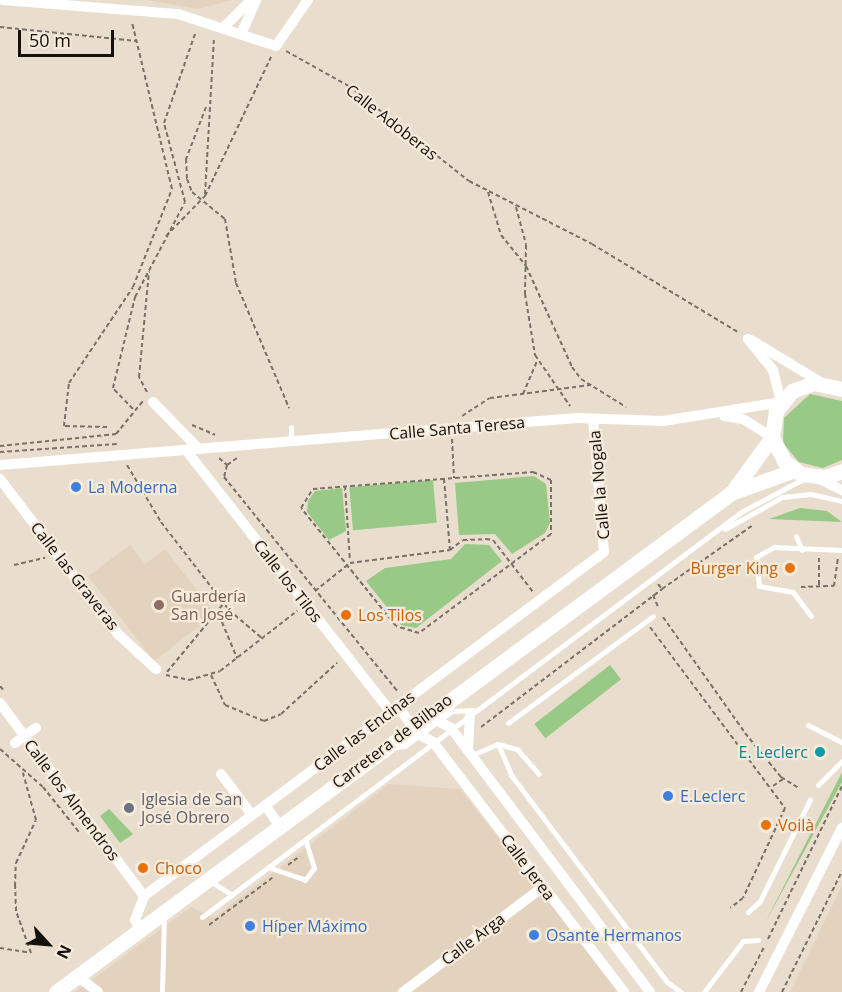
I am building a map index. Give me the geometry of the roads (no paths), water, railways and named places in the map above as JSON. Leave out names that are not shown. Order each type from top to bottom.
[{"type":"main road","points":[[731,493],[772,437],[781,402],[799,387],[822,383],[842,389]]},
{"type":"main road","points":[[772,437],[779,456],[807,474]]},
{"type":"main road","points":[[731,493],[807,474],[842,471]]},
{"type":"main road","name":"Carretera de Bilbao","points":[[56,992],[138,924],[165,911],[381,749],[416,730],[731,493]]},
{"type":"street","points":[[3,0],[131,10],[200,19],[242,32],[276,46],[308,0]]},
{"type":"street","points":[[221,25],[250,0]]},
{"type":"street","points":[[242,32],[256,0]]},
{"type":"street","points":[[781,402],[773,370],[748,339],[822,383]]},
{"type":"street","points":[[151,400],[199,449]]},
{"type":"street","name":"Calle Santa Teresa","points":[[0,465],[121,459],[186,450],[577,418],[640,422],[715,415],[781,402]]},
{"type":"street","name":"Calle Santa Teresa","points":[[715,415],[743,419],[772,437]]},
{"type":"street","name":"Calle la Nogala","points":[[593,419],[604,552]]},
{"type":"street","name":"Calle los Tilos","points":[[186,450],[346,654],[416,730]]},
{"type":"street","points":[[807,474],[842,490]]},
{"type":"street","name":"Calle las Graveras","points":[[0,478],[50,554],[118,634],[160,671]]},
{"type":"street","name":"Calle las Encinas","points":[[144,896],[604,552]]},
{"type":"street","name":"Calle los Almendros","points":[[0,704],[20,740],[144,896]]},
{"type":"street","points":[[470,753],[473,712]]},
{"type":"street","points":[[438,721],[451,728]]},
{"type":"street","points":[[20,740],[36,728]]},
{"type":"street","name":"Calle Jerea","points":[[451,728],[650,992]]},
{"type":"street","points":[[416,730],[433,742]]},
{"type":"street","name":"Calle Jerea","points":[[433,742],[624,992]]},
{"type":"street","points":[[221,774],[252,815]]},
{"type":"street","points":[[265,805],[279,825]]},
{"type":"street","points":[[759,992],[842,828]]},
{"type":"street","name":"Calle Arga","points":[[403,992],[543,887]]},
{"type":"street","points":[[138,924],[144,896]]},
{"type":"street","points":[[77,976],[98,992]]},
{"type":"lane","points":[[291,427],[291,442]]},
{"type":"lane","name":"Carretera de Bilbao","points":[[202,917],[451,728],[718,533],[756,502],[807,474]]},
{"type":"lane","points":[[718,533],[782,497],[811,495],[842,501]]},
{"type":"lane","points":[[796,536],[802,550]]},
{"type":"lane","points":[[811,616],[793,592],[762,588],[754,576],[754,561],[764,550],[842,550]]},
{"type":"lane","points":[[508,723],[653,616]]},
{"type":"lane","points":[[416,730],[438,721],[452,711],[473,712]]},
{"type":"lane","points":[[808,725],[842,742]]},
{"type":"lane","points":[[498,744],[511,775],[668,982],[681,992]]},
{"type":"lane","points":[[470,753],[498,744],[517,749],[539,774]]},
{"type":"lane","points":[[818,785],[842,761]]},
{"type":"lane","points":[[748,912],[760,901],[810,800]]},
{"type":"lane","points":[[268,867],[305,880],[314,868],[305,839]]},
{"type":"lane","points":[[207,879],[232,895]]},
{"type":"lane","points":[[162,992],[165,911]]},
{"type":"lane","points":[[704,992],[743,941],[758,940]]},
{"type":"place","name":"La Moderna","points":[[76,487]]},
{"type":"place","name":"Burger King","points":[[790,568]]},
{"type":"place","name":"Guardería San José","points":[[159,605]]},
{"type":"place","name":"Los Tilos","points":[[346,615]]},
{"type":"place","name":"E. Leclerc","points":[[820,752]]},
{"type":"place","name":"E.Leclerc","points":[[668,796]]},
{"type":"place","name":"Iglesia de San José Obrero","points":[[129,808]]},
{"type":"place","name":"Voilà","points":[[766,825]]},
{"type":"place","name":"Choco","points":[[143,868]]},
{"type":"place","name":"Híper Máximo","points":[[250,926]]},
{"type":"place","name":"Osante Hermanos","points":[[534,935]]}]
